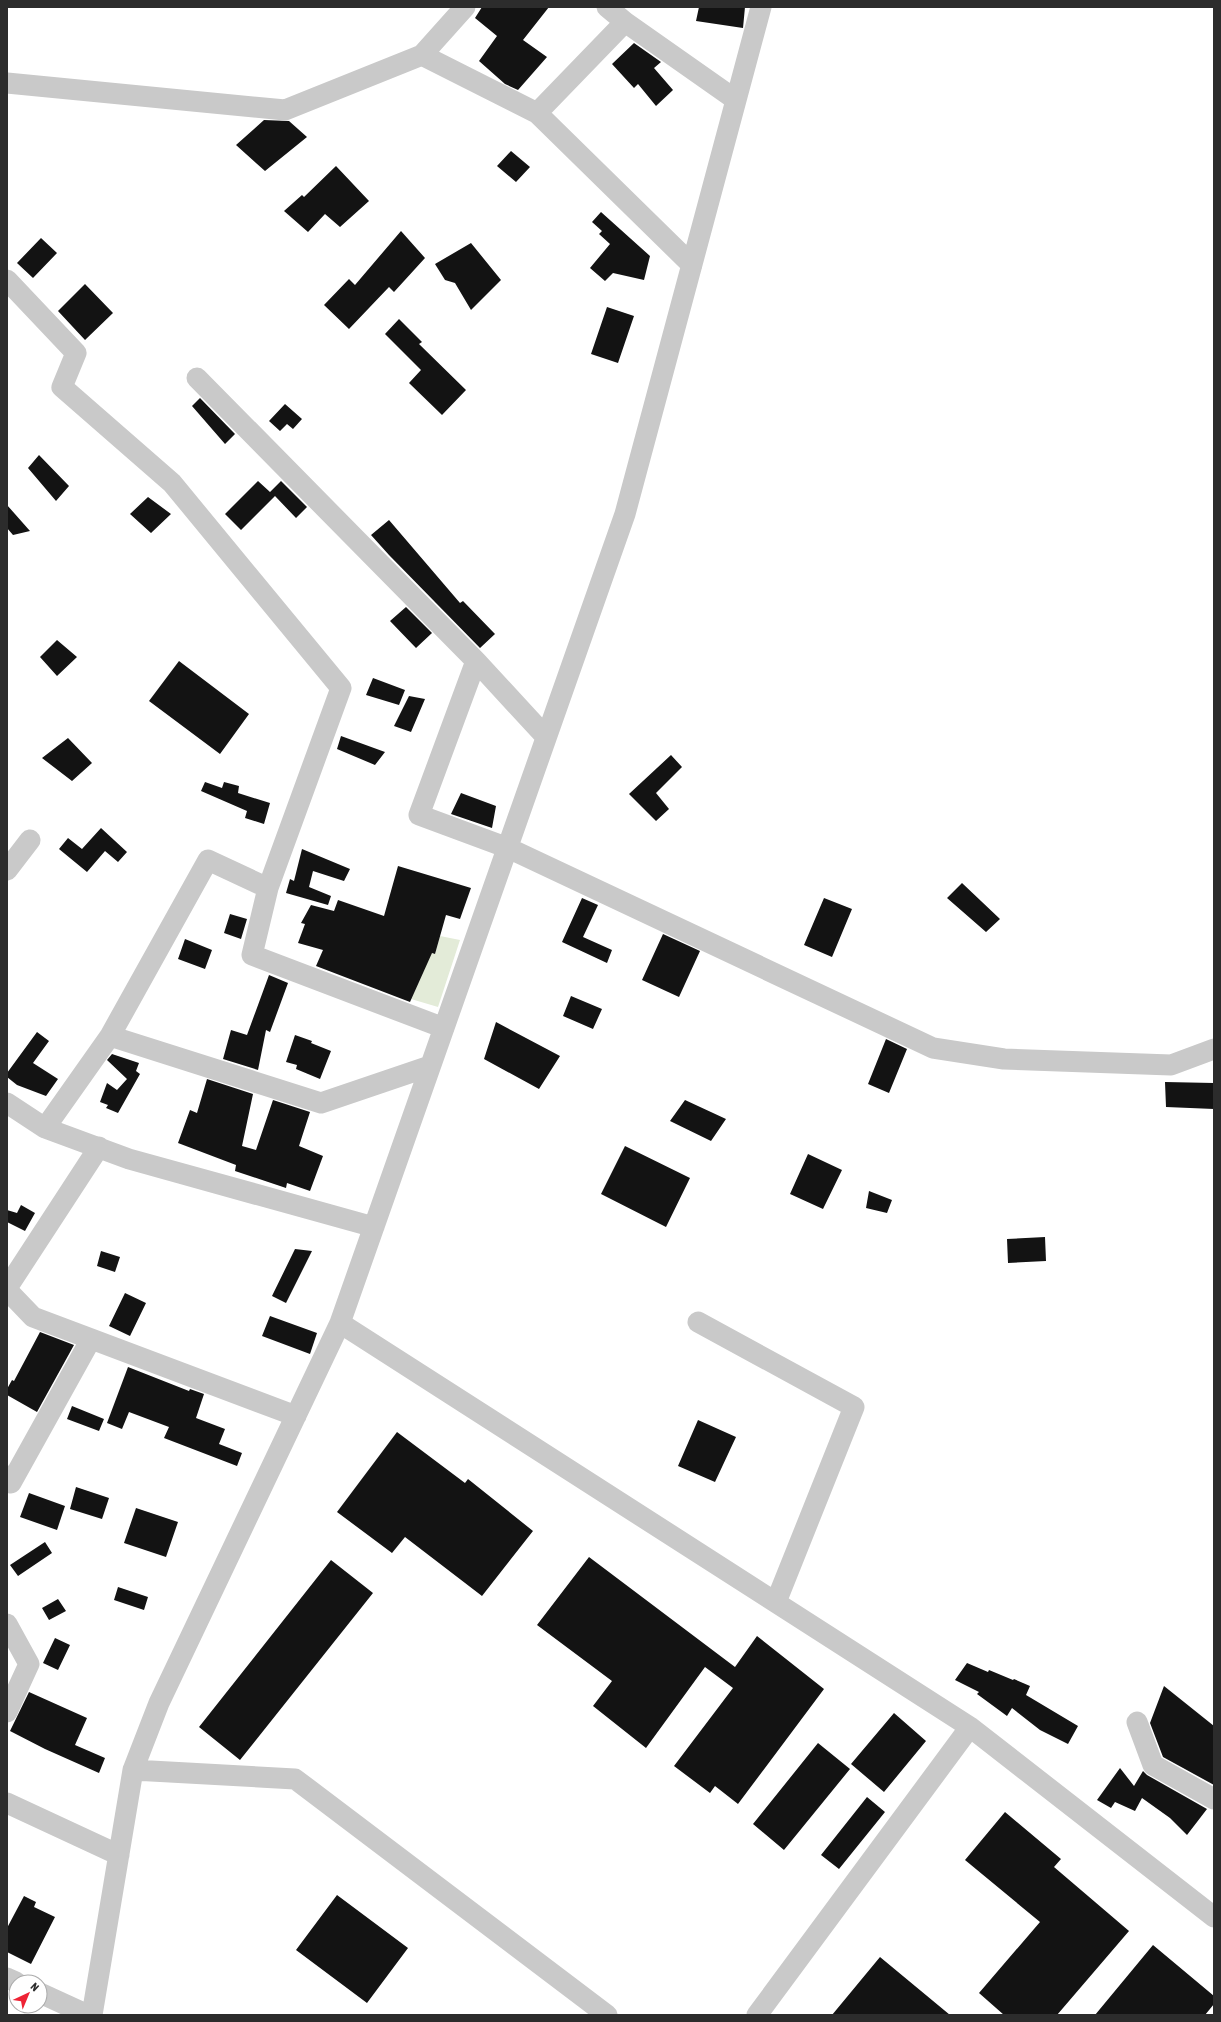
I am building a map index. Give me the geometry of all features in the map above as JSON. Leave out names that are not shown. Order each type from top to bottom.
[{"type":"street","points":[[7,83],[285,110],[422,55],[465,7]]},
{"type":"street","points":[[607,7],[625,22],[736,100]]},
{"type":"street","points":[[92,2015],[134,1770],[159,1703],[340,1323],[625,514],[761,7]]},
{"type":"street","points":[[537,113],[625,22]]},
{"type":"street","points":[[422,55],[537,113],[692,265]]},
{"type":"street","points":[[7,280],[76,353],[62,387],[172,482],[341,688],[268,888],[252,955],[444,1028]]},
{"type":"street","points":[[197,378],[476,661],[546,737]]},
{"type":"street","points":[[476,661],[419,815],[508,848],[933,1048],[1004,1059],[1171,1065],[1214,1049]]},
{"type":"street","points":[[7,870],[30,840]]},
{"type":"street","points":[[46,1128],[110,1036],[208,860],[268,888]]},
{"type":"street","points":[[110,1036],[321,1103],[430,1066]]},
{"type":"street","points":[[7,1103],[46,1128],[129,1159],[374,1227]]},
{"type":"street","points":[[99,1147],[7,1289],[33,1317],[296,1416]]},
{"type":"street","points":[[698,1322],[854,1407],[776,1602]]},
{"type":"street","points":[[340,1323],[970,1727],[1214,1917]]},
{"type":"street","points":[[7,1476],[11,1482],[91,1339]]},
{"type":"street","points":[[7,1624],[29,1664],[7,1712]]},
{"type":"street","points":[[1137,1722],[1153,1765],[1214,1798]]},
{"type":"street","points":[[757,2015],[970,1727]]},
{"type":"street","points":[[134,1770],[295,1779],[607,2015]]},
{"type":"street","points":[[7,1803],[119,1855]]},
{"type":"street","points":[[48,1997],[88,2015]]},
{"type":"green space","points":[[348,926],[435,954],[440,936],[460,940],[438,1007],[411,999],[425,968]]},
{"type":"building","points":[[482,7],[549,7],[523,40],[547,57],[518,90],[505,84],[479,61],[497,36],[475,18]]},
{"type":"building","points":[[699,7],[745,7],[743,28],[696,21]]},
{"type":"building","points":[[634,43],[661,62],[654,68],[673,90],[656,106],[638,84],[634,88],[612,64]]},
{"type":"building","points":[[264,120],[289,121],[307,137],[265,171],[236,145]]},
{"type":"building","points":[[511,151],[530,167],[516,182],[497,166]]},
{"type":"building","points":[[336,166],[369,201],[340,227],[325,214],[308,232],[284,211],[302,195],[304,197]]},
{"type":"building","points":[[601,212],[650,256],[644,280],[613,273],[605,281],[590,268],[610,244],[599,234],[602,231],[592,222]]},
{"type":"building","points":[[401,231],[425,258],[394,292],[389,287],[349,329],[324,305],[349,279],[355,285]]},
{"type":"building","points":[[41,238],[57,253],[33,278],[17,263]]},
{"type":"building","points":[[471,243],[501,280],[471,310],[455,283],[445,280],[435,264]]},
{"type":"building","points":[[85,284],[113,313],[85,340],[58,311]]},
{"type":"building","points":[[607,307],[634,316],[618,363],[591,354]]},
{"type":"building","points":[[399,319],[422,342],[419,344],[466,390],[442,415],[409,383],[421,370],[385,334]]},
{"type":"building","points":[[200,398],[235,434],[225,444],[192,406]]},
{"type":"building","points":[[285,404],[302,419],[293,429],[287,424],[280,431],[269,421]]},
{"type":"building","points":[[39,455],[69,486],[56,501],[28,468]]},
{"type":"building","points":[[258,481],[270,492],[281,481],[307,507],[296,518],[275,496],[241,530],[225,514]]},
{"type":"building","points":[[148,497],[171,514],[151,533],[130,514]]},
{"type":"building","points":[[7,505],[30,531],[13,535],[7,528]]},
{"type":"building","points":[[389,520],[460,603],[463,601],[495,634],[480,648],[371,535]]},
{"type":"building","points":[[406,607],[432,633],[416,648],[390,621]]},
{"type":"building","points":[[57,640],[77,657],[57,676],[40,657]]},
{"type":"building","points":[[179,661],[249,714],[220,754],[149,701]]},
{"type":"building","points":[[373,678],[405,690],[399,705],[366,695]]},
{"type":"building","points":[[409,696],[425,699],[411,732],[394,726]]},
{"type":"building","points":[[341,736],[385,752],[375,765],[337,749]]},
{"type":"building","points":[[68,738],[92,763],[72,781],[42,758]]},
{"type":"building","points":[[671,755],[682,767],[656,793],[669,809],[656,821],[629,794]]},
{"type":"building","points":[[205,782],[222,788],[224,782],[239,786],[238,793],[270,803],[264,824],[245,818],[247,811],[201,791]]},
{"type":"building","points":[[461,793],[496,806],[492,828],[451,814]]},
{"type":"building","points":[[101,828],[127,852],[118,862],[105,851],[87,872],[59,849],[68,838],[82,849]]},
{"type":"building","points":[[302,849],[350,869],[344,881],[313,871],[309,887],[331,896],[328,905],[286,893],[290,879],[294,881]]},
{"type":"building","points":[[398,866],[471,888],[460,919],[446,915],[435,954],[432,953],[410,1002],[316,966],[323,950],[298,943],[305,924],[301,923],[311,905],[334,911],[338,900],[384,916]]},
{"type":"building","points":[[962,883],[1000,919],[986,932],[947,898]]},
{"type":"building","points":[[582,898],[598,905],[583,937],[612,950],[607,963],[562,942]]},
{"type":"building","points":[[824,898],[852,909],[832,957],[804,945]]},
{"type":"building","points":[[230,914],[247,919],[241,939],[224,933]]},
{"type":"building","points":[[663,934],[700,951],[679,997],[642,980]]},
{"type":"building","points":[[185,939],[212,950],[205,969],[178,959]]},
{"type":"building","points":[[269,975],[288,983],[270,1032],[266,1030],[258,1070],[223,1059],[231,1030],[247,1035]]},
{"type":"building","points":[[571,996],[602,1009],[593,1029],[563,1016]]},
{"type":"building","points":[[496,1022],[560,1056],[539,1089],[484,1059]]},
{"type":"building","points":[[37,1032],[49,1041],[33,1063],[58,1079],[46,1096],[17,1085],[7,1077],[7,1073]]},
{"type":"building","points":[[295,1035],[312,1041],[311,1043],[331,1051],[320,1079],[296,1069],[297,1065],[286,1062]]},
{"type":"building","points":[[886,1039],[907,1049],[889,1093],[868,1084]]},
{"type":"building","points":[[112,1054],[139,1063],[136,1071],[140,1074],[118,1113],[106,1108],[108,1105],[100,1102],[107,1083],[117,1090],[127,1079],[107,1060]]},
{"type":"building","points":[[207,1079],[253,1094],[242,1146],[256,1150],[273,1100],[310,1112],[299,1146],[323,1156],[310,1191],[287,1183],[286,1188],[235,1171],[236,1165],[178,1143],[190,1110],[197,1113]]},
{"type":"building","points":[[1165,1082],[1214,1083],[1214,1109],[1166,1107]]},
{"type":"building","points":[[685,1100],[726,1119],[711,1141],[670,1121]]},
{"type":"building","points":[[625,1146],[690,1178],[666,1227],[601,1194]]},
{"type":"building","points":[[808,1154],[842,1170],[823,1209],[790,1194]]},
{"type":"building","points":[[869,1191],[892,1200],[887,1213],[866,1208]]},
{"type":"building","points":[[21,1205],[35,1213],[25,1231],[7,1222],[7,1210],[17,1213]]},
{"type":"building","points":[[1045,1237],[1046,1261],[1008,1263],[1007,1239]]},
{"type":"building","points":[[295,1249],[312,1251],[286,1303],[272,1296]]},
{"type":"building","points":[[101,1251],[120,1257],[115,1272],[97,1266]]},
{"type":"building","points":[[125,1293],[146,1303],[130,1336],[109,1326]]},
{"type":"building","points":[[270,1316],[317,1333],[310,1354],[262,1336]]},
{"type":"building","points":[[40,1332],[74,1345],[37,1412],[7,1395],[7,1389],[12,1380],[14,1381]]},
{"type":"building","points":[[128,1367],[189,1391],[190,1389],[204,1394],[196,1418],[225,1429],[219,1444],[242,1453],[237,1466],[164,1438],[169,1427],[129,1412],[122,1429],[107,1423]]},
{"type":"building","points":[[72,1406],[104,1419],[99,1431],[67,1419]]},
{"type":"building","points":[[698,1420],[736,1437],[715,1482],[678,1466]]},
{"type":"building","points":[[397,1432],[465,1483],[468,1479],[533,1531],[482,1596],[405,1537],[392,1553],[337,1512]]},
{"type":"building","points":[[76,1487],[109,1498],[102,1519],[70,1509]]},
{"type":"building","points":[[29,1493],[65,1506],[57,1530],[20,1517]]},
{"type":"building","points":[[136,1508],[178,1522],[166,1557],[124,1543]]},
{"type":"building","points":[[45,1542],[52,1553],[18,1576],[10,1565]]},
{"type":"building","points":[[589,1557],[735,1667],[757,1636],[824,1689],[738,1804],[715,1786],[710,1793],[674,1766],[733,1688],[705,1667],[646,1748],[593,1706],[612,1681],[537,1625]]},
{"type":"building","points":[[331,1560],[373,1593],[240,1760],[199,1727]]},
{"type":"building","points":[[118,1587],[148,1597],[144,1610],[114,1600]]},
{"type":"building","points":[[58,1599],[66,1611],[49,1620],[42,1608]]},
{"type":"building","points":[[55,1638],[70,1645],[58,1670],[43,1663]]},
{"type":"building","points":[[967,1663],[988,1672],[989,1670],[1030,1686],[1026,1695],[1078,1726],[1068,1744],[1040,1730],[1012,1708],[1007,1716],[977,1694],[979,1692],[955,1680]]},
{"type":"building","points":[[1164,1686],[1214,1726],[1214,1785],[1163,1757],[1150,1723]]},
{"type":"building","points":[[29,1692],[87,1718],[75,1745],[105,1758],[99,1773],[45,1749],[10,1731]]},
{"type":"building","points":[[894,1713],[926,1741],[884,1792],[851,1764]]},
{"type":"building","points":[[818,1743],[850,1769],[784,1850],[753,1824]]},
{"type":"building","points":[[1120,1768],[1134,1786],[1143,1771],[1147,1775],[1207,1809],[1187,1835],[1170,1818],[1142,1798],[1135,1811],[1115,1802],[1111,1808],[1097,1800]]},
{"type":"building","points":[[867,1797],[885,1812],[839,1869],[821,1855]]},
{"type":"building","points":[[1005,1812],[1061,1859],[1054,1867],[1129,1931],[1057,2015],[1004,2015],[979,1993],[1040,1922],[965,1860]]},
{"type":"building","points":[[337,1895],[408,1948],[367,2003],[296,1950]]},
{"type":"building","points":[[24,1896],[36,1902],[34,1907],[55,1917],[31,1964],[7,1952],[7,1928]]},
{"type":"building","points":[[1153,1945],[1214,1996],[1214,2004],[1205,2015],[1095,2015]]},
{"type":"building","points":[[880,1957],[950,2015],[832,2015]]}]
